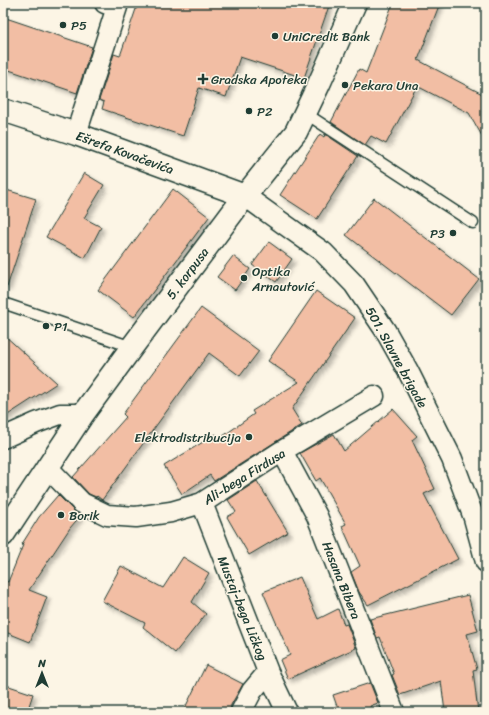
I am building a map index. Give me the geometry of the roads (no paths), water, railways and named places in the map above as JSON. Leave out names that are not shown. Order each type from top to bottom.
[{"type":"street","points":[[76,134],[117,7],[105,3]]},
{"type":"street","name":"5. korpusa","points":[[3,535],[83,414],[245,196],[296,132],[355,3]]},
{"type":"street","name":"Ešrefa Kovačevića","points":[[3,110],[76,134],[245,196]]},
{"type":"street","name":"501. Slavne brigade","points":[[245,196],[323,252],[354,284],[385,330],[408,371],[452,459],[474,518],[486,562]]},
{"type":"street","name":"Ali-bega Firdusa","points":[[47,467],[82,503],[107,515],[136,517],[171,512],[202,504],[282,451],[374,396]]},
{"type":"street","points":[[3,438],[60,414],[83,414]]},
{"type":"street","name":"Hasana Bibera","points":[[282,451],[317,516],[394,712]]},
{"type":"street","name":"Mustaj-bega Ličkog","points":[[202,504],[268,672],[287,712]]},
{"type":"street","points":[[241,712],[252,691],[268,672]]},
{"type":"lane","points":[[305,113],[473,223]]},
{"type":"lane","points":[[3,303],[132,347]]},
{"type":"place","name":"P5","points":[[63,25]]},
{"type":"place","name":"UniCredit Bank","points":[[275,36]]},
{"type":"place","name":"Gradska Apoteka","points":[[203,79]]},
{"type":"place","name":"Pekara Una","points":[[345,85]]},
{"type":"place","name":"P2","points":[[249,111]]},
{"type":"place","name":"P3","points":[[453,233]]},
{"type":"place","name":"Optika Arnautović","points":[[244,278]]},
{"type":"place","name":"P1","points":[[46,326]]},
{"type":"place","name":"Elektrodistribucija","points":[[249,437]]},
{"type":"place","name":"Borik","points":[[61,515]]}]
